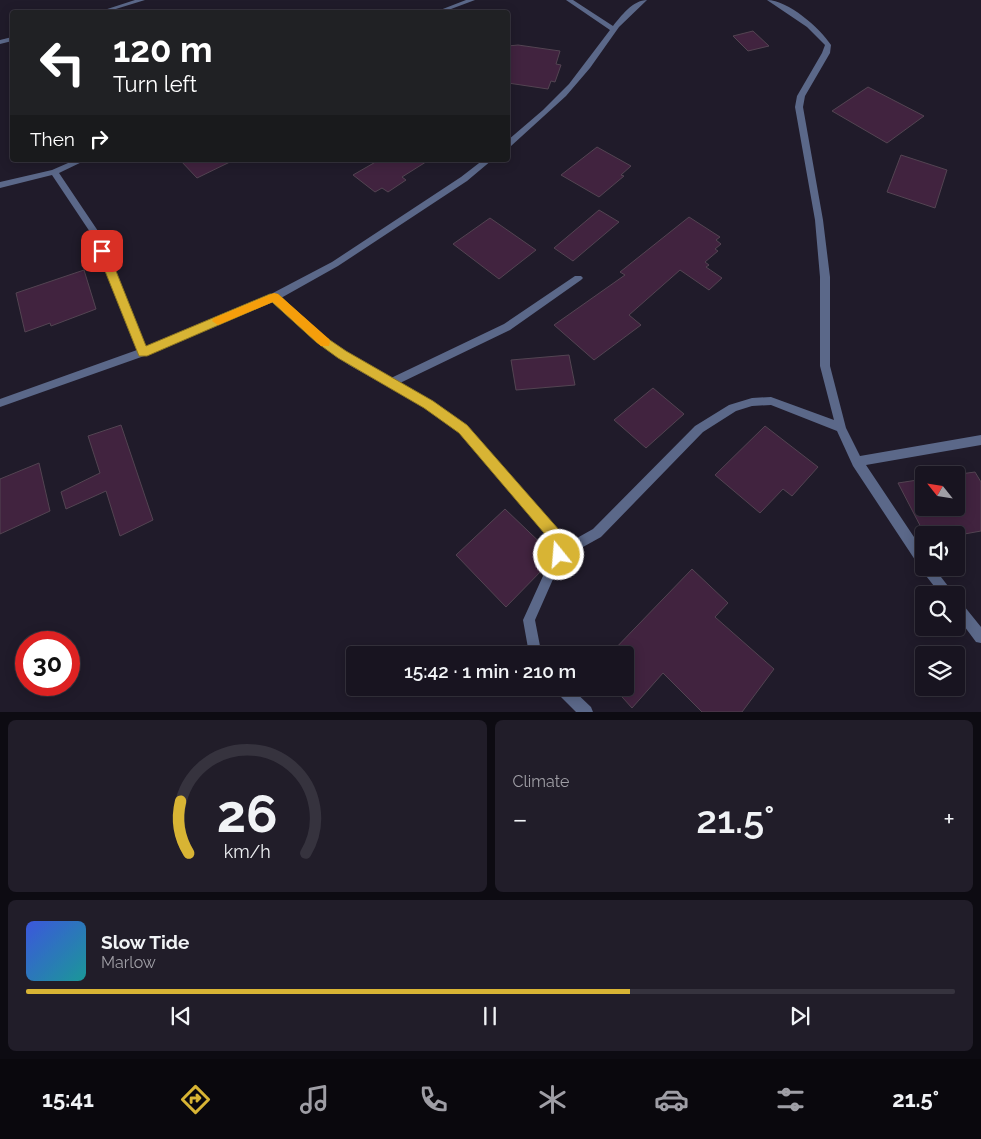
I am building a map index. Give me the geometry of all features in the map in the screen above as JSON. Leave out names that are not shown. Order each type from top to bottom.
[{"type":"street","points":[[108,10],[142,0]]},
{"type":"street","points":[[444,10],[472,0]]},
{"type":"street","points":[[569,0],[612,29]]},
{"type":"street","points":[[510,142],[532,124],[580,76],[612,29],[644,0]]},
{"type":"street","points":[[770,0],[822,36],[828,46],[826,53],[801,96],[799,107],[819,220],[825,277],[825,366],[841,428],[857,462],[915,549]]},
{"type":"street","points":[[0,185],[54,172],[77,162]]},
{"type":"street","points":[[0,404],[143,352],[274,297],[335,264],[464,179],[485,162]]},
{"type":"street","points":[[54,172],[96,234],[143,352]]},
{"type":"street","points":[[391,383],[507,327],[578,278]]},
{"type":"street","points":[[274,297],[320,339],[353,362],[428,404],[463,429],[556,536],[560,548],[559,555],[529,620],[534,646]]},
{"type":"street","points":[[560,548],[579,543],[598,533],[699,429],[733,408],[752,402],[771,401],[841,428]]},
{"type":"street","points":[[857,462],[981,440]]},
{"type":"street","points":[[933,576],[941,586]]},
{"type":"street","points":[[965,617],[981,637]]},
{"type":"street","points":[[570,696],[586,712]]},
{"type":"building","points":[[753,31],[769,46],[748,51],[733,36]]},
{"type":"building","points":[[518,45],[560,51],[556,64],[561,65],[555,82],[551,81],[548,89],[510,83],[510,46]]},
{"type":"building","points":[[868,87],[924,116],[887,143],[832,111]]},
{"type":"building","points":[[597,147],[631,166],[621,175],[624,176],[599,197],[561,175]]},
{"type":"building","points":[[901,155],[947,170],[935,208],[887,192]]},
{"type":"building","points":[[182,162],[230,162],[197,178]]},
{"type":"building","points":[[376,162],[426,162],[402,177],[406,180],[388,192],[382,188],[375,192],[353,175]]},
{"type":"building","points":[[599,210],[619,222],[573,261],[554,248]]},
{"type":"building","points":[[689,217],[720,237],[716,240],[721,244],[715,249],[718,251],[705,262],[709,265],[706,267],[722,278],[709,290],[680,270],[629,315],[641,325],[594,360],[554,325],[625,275],[620,272]]},
{"type":"building","points":[[490,218],[536,250],[499,279],[453,244]]},
{"type":"building","points":[[84,270],[96,309],[51,326],[50,323],[25,332],[16,293]]},
{"type":"building","points":[[569,355],[575,385],[516,390],[511,360]]},
{"type":"building","points":[[653,388],[684,414],[646,448],[614,420]]},
{"type":"building","points":[[121,425],[153,520],[120,536],[106,491],[66,509],[61,492],[100,473],[88,436]]},
{"type":"building","points":[[765,426],[818,467],[792,496],[783,489],[760,513],[715,475]]},
{"type":"building","points":[[39,463],[50,511],[0,534],[0,479]]},
{"type":"building","points":[[975,472],[981,482],[981,531],[965,534],[965,526],[920,526],[915,516],[965,516],[965,473]]},
{"type":"building","points":[[915,480],[915,516],[898,483]]},
{"type":"building","points":[[505,509],[551,553],[545,567],[506,607],[456,555]]},
{"type":"building","points":[[692,569],[728,603],[715,617],[774,669],[742,712],[702,712],[663,673],[632,708],[621,696],[634,696],[634,646],[618,646]]},
{"type":"slow traffic","points":[[218,321],[274,297],[325,342]]},
{"type":"route","points":[[102,251],[143,352],[274,297],[320,339],[342,355],[428,404],[463,429],[556,536],[560,548],[559,555]]}]
